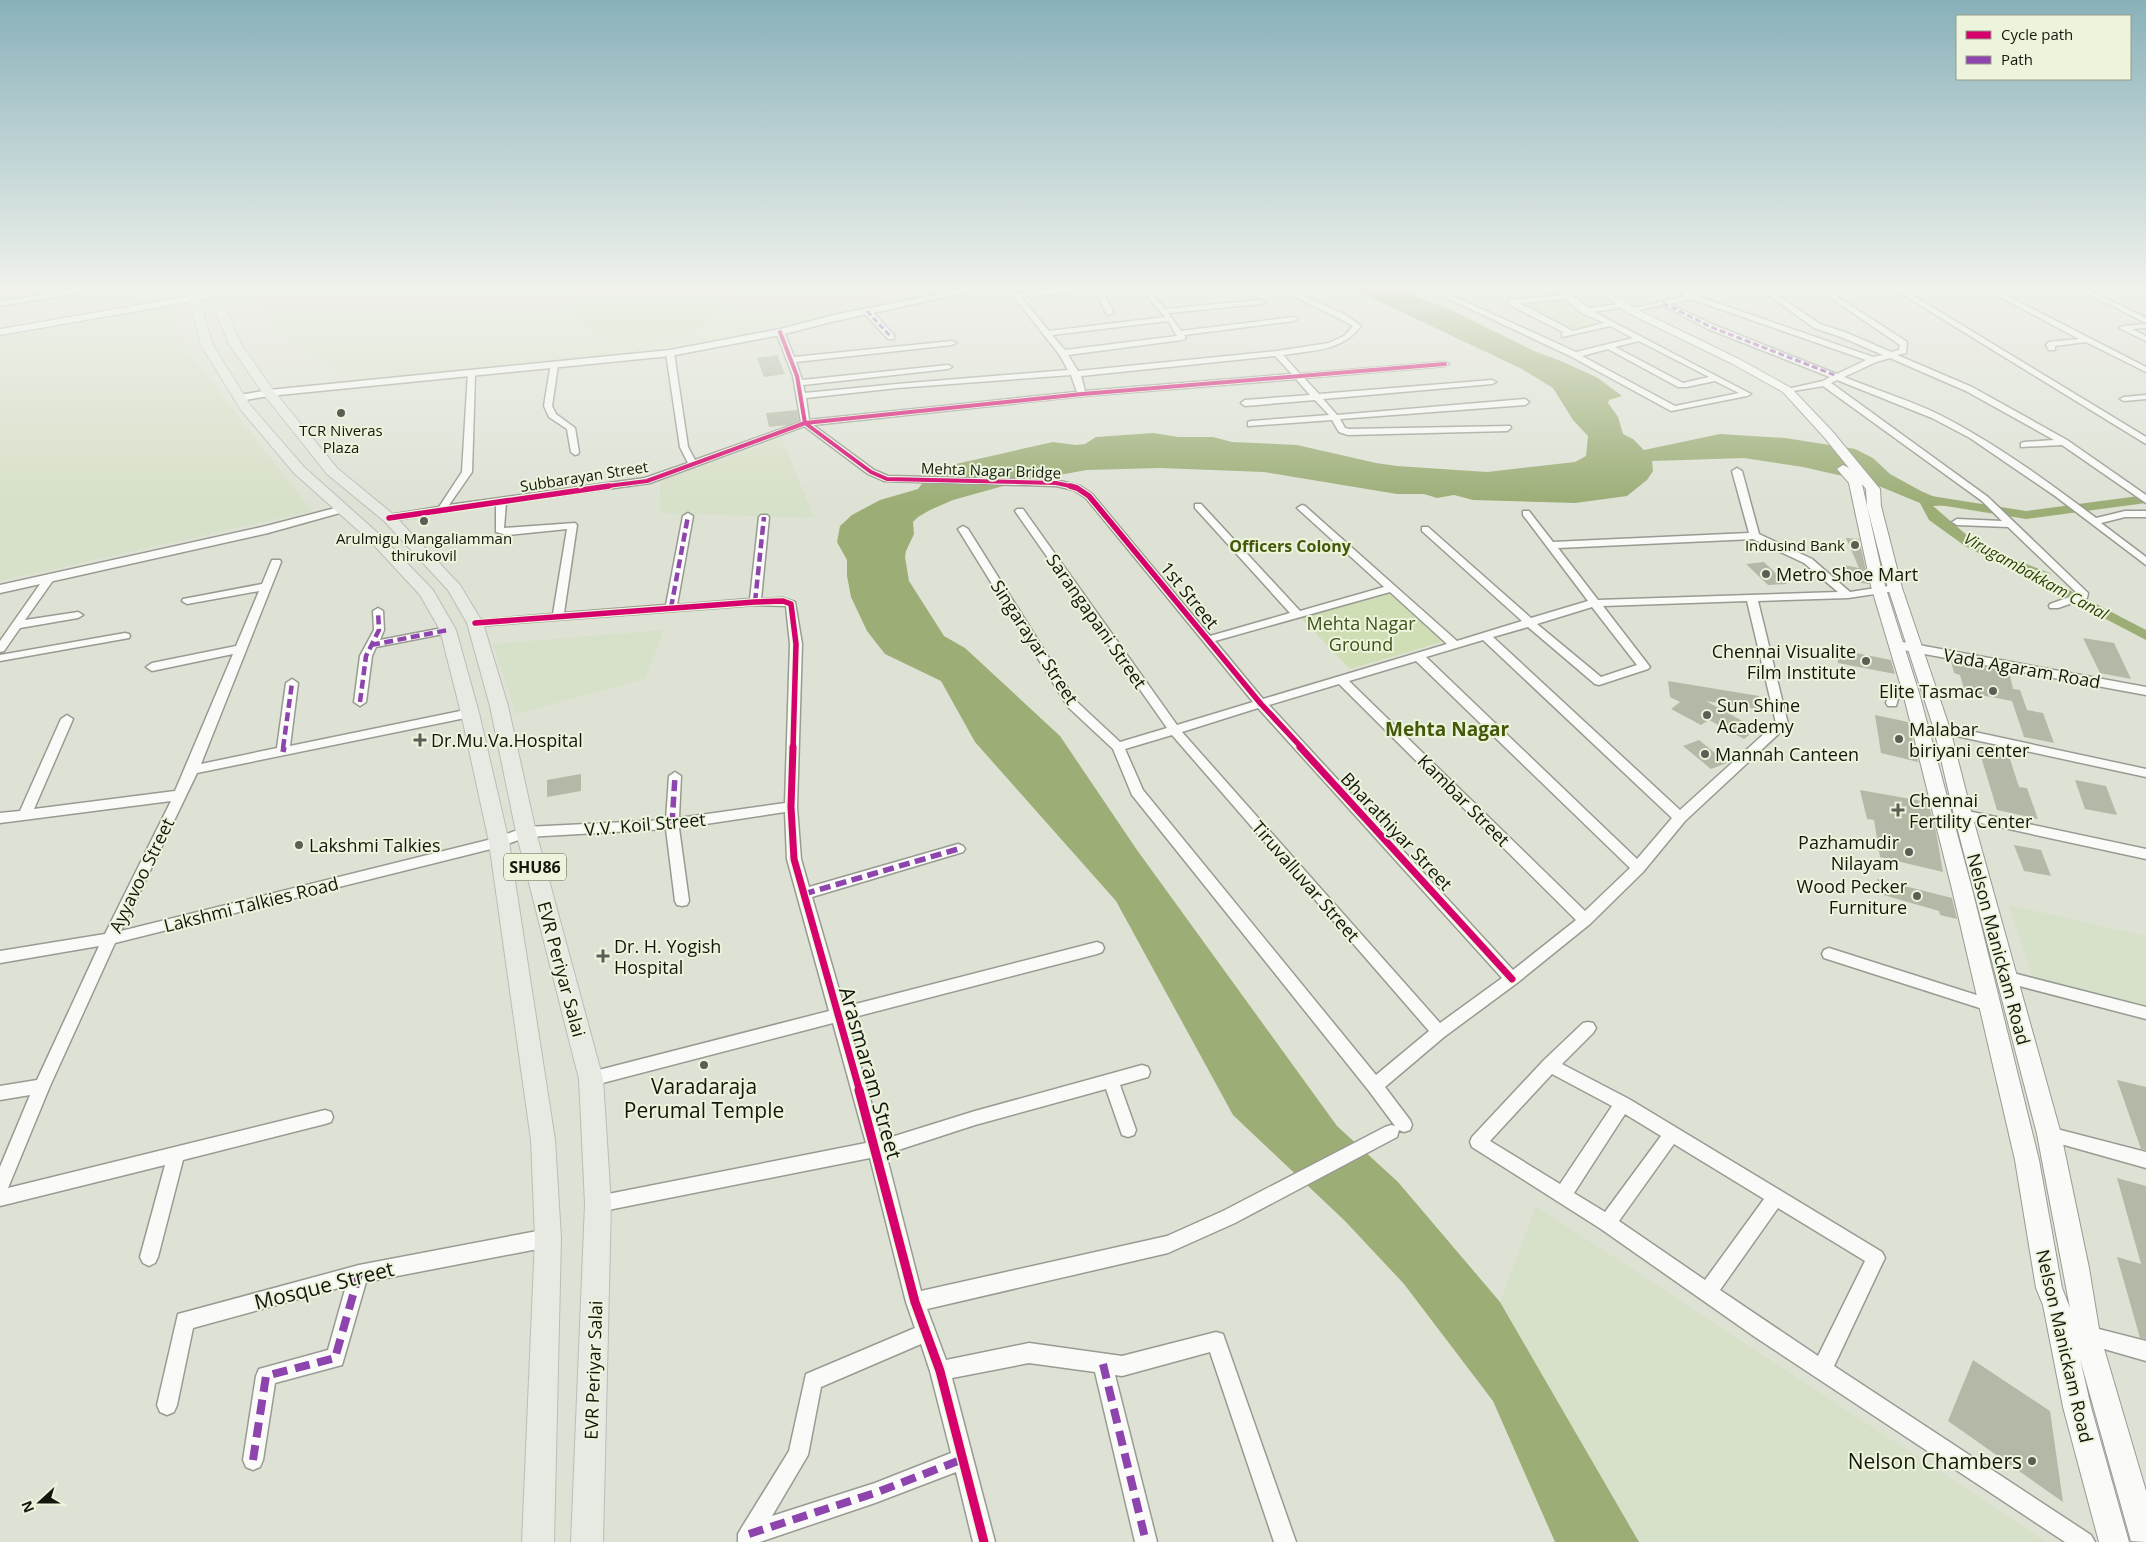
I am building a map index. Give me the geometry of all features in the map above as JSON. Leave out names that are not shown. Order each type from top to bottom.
[{"type":"main road","name":"EVR Periyar Salai","points":[[217,360],[242,402],[299,470],[375,538],[428,593],[448,630],[470,713],[499,842],[543,1140],[548,1238],[538,1542]]},
{"type":"main road","name":"EVR Periyar Salai","points":[[246,360],[272,397],[332,471],[389,518],[454,588],[475,623],[499,706],[526,832],[591,1078],[598,1204],[587,1542]]},
{"type":"main road","points":[[1722,360],[1754,376],[1781,395],[1822,435],[1864,486]]},
{"type":"main road","points":[[1733,360],[1787,390],[1864,486]]},
{"type":"main road","name":"Nelson Manickam Road","points":[[1864,486],[1874,506],[1887,590],[1906,647],[1942,729],[1989,1006],[2027,1160],[2049,1288],[2056,1305],[2077,1407],[2114,1542]]},
{"type":"main road","name":"Nelson Manickam Road","points":[[1906,647],[1901,698],[1959,824],[2005,977],[2049,1134],[2076,1268],[2087,1335],[2146,1541]]},
{"type":"main road","points":[[2027,1160],[2055,1167]]},
{"type":"street","points":[[242,402],[272,397],[554,368],[604,360]]},
{"type":"street","points":[[671,360],[684,447],[693,464]]},
{"type":"street","points":[[793,360],[802,396],[805,423]]},
{"type":"street","points":[[1067,360],[1075,373],[1082,394]]},
{"type":"street","points":[[1159,376],[1241,360]]},
{"type":"street","points":[[1283,360],[1334,416],[1342,430],[1348,432],[1507,428]]},
{"type":"street","points":[[1584,360],[1674,409],[1747,394],[1682,360]]},
{"type":"street","points":[[1634,360],[1680,385],[1686,386],[1716,378]]},
{"type":"street","points":[[1795,360],[1935,416],[1973,436],[2058,494],[2146,562]]},
{"type":"street","points":[[1787,390],[1825,383],[1873,360]]},
{"type":"street","points":[[1902,360],[1969,389],[2064,442],[2126,484],[2146,500]]},
{"type":"street","points":[[2013,360],[2146,441]]},
{"type":"street","points":[[2126,360],[2146,370]]},
{"type":"street","points":[[802,396],[896,386],[1075,373],[1159,376],[1298,376],[1445,364]]},
{"type":"street","points":[[799,383],[948,367]]},
{"type":"street","points":[[554,368],[548,406],[552,415],[571,428],[575,452]]},
{"type":"street","name":"Subbarayan Street","points":[[389,518],[647,481],[805,423],[1082,394],[1159,376]]},
{"type":"street","points":[[442,509],[467,472],[471,377]]},
{"type":"street","points":[[1245,403],[1316,395],[1492,382]]},
{"type":"street","points":[[1825,383],[1985,499],[2079,587],[2079,598],[2054,606]]},
{"type":"street","points":[[2124,399],[2146,397]]},
{"type":"street","points":[[1251,424],[1525,402]]},
{"type":"street","name":"Mehta Nagar Bridge","points":[[805,423],[879,476],[898,480],[1056,482],[1077,488],[1094,502]]},
{"type":"street","points":[[2024,445],[2064,442]]},
{"type":"street","points":[[1737,471],[1755,536]]},
{"type":"street","points":[[501,501],[499,530],[507,532],[572,525],[558,617]]},
{"type":"street","name":"1st Street","points":[[1094,502],[1260,704]]},
{"type":"street","points":[[1198,506],[1297,614]]},
{"type":"street","points":[[1302,508],[1456,646]]},
{"type":"street","points":[[0,589],[268,529],[343,509]]},
{"type":"street","name":"Sarangapani Street","points":[[1020,511],[1174,730]]},
{"type":"street","points":[[1425,529],[1530,623],[1599,681],[1644,667],[1526,513]]},
{"type":"street","points":[[2093,522],[2125,514],[2146,514]]},
{"type":"street","points":[[671,608],[688,516]]},
{"type":"street","points":[[475,623],[755,602],[764,517]]},
{"type":"street","points":[[1957,522],[2011,524]]},
{"type":"street","name":"Singarayar Street","points":[[963,529],[1072,704],[1118,747]]},
{"type":"street","points":[[1551,544],[1755,536],[1808,561],[1848,595]]},
{"type":"street","name":"Ayyavoo Street","points":[[2,1179],[42,1086],[110,939],[192,770],[276,562]]},
{"type":"street","points":[[0,649],[49,579]]},
{"type":"street","points":[[187,601],[266,587]]},
{"type":"street","points":[[1207,640],[1392,588]]},
{"type":"street","points":[[915,1302],[1168,1244],[1229,1217],[1397,1129],[1375,1086],[1137,792],[1118,747],[1594,603],[1848,595],[1887,590]]},
{"type":"street","points":[[1375,1086],[1439,1032],[1512,978],[1585,920],[1638,868],[1680,818],[1782,724],[1752,599]]},
{"type":"street","name":"Arasmaram Street","points":[[755,602],[783,601],[791,604],[796,644],[791,807],[794,859],[876,1149],[915,1302],[940,1372],[984,1542]]},
{"type":"street","points":[[360,702],[366,656],[379,630],[378,611]]},
{"type":"street","points":[[17,625],[78,615]]},
{"type":"street","points":[[371,645],[448,630]]},
{"type":"street","points":[[0,658],[124,636]]},
{"type":"street","points":[[1486,637],[1680,818]]},
{"type":"street","name":"Vada Agaram Road","points":[[1906,647],[2146,691]]},
{"type":"street","points":[[152,666],[240,649]]},
{"type":"street","points":[[1419,657],[1638,868]]},
{"type":"street","name":"Kambar Street","points":[[1342,680],[1585,920]]},
{"type":"street","points":[[283,752],[292,683]]},
{"type":"street","name":"Bharathiyar Street","points":[[1260,704],[1512,978]]},
{"type":"street","points":[[192,770],[470,713]]},
{"type":"street","points":[[25,815],[67,719]]},
{"type":"street","points":[[1942,729],[2146,773]]},
{"type":"street","name":"Tiruvalluvar Street","points":[[1174,730],[1439,1032]]},
{"type":"street","points":[[675,776],[672,824],[682,901]]},
{"type":"street","points":[[0,818],[180,795]]},
{"type":"street","name":"V.V. Koil Street","points":[[499,842],[526,832],[672,824],[791,807]]},
{"type":"street","points":[[1959,824],[2146,854]]},
{"type":"street","name":"Lakshmi Talkies Road","points":[[0,958],[110,939],[499,842]]},
{"type":"street","points":[[804,894],[958,849]]},
{"type":"street","points":[[591,1078],[1098,948]]},
{"type":"street","points":[[1829,954],[1989,1006]]},
{"type":"street","points":[[2005,977],[2146,1014]]},
{"type":"street","points":[[1588,1028],[1478,1142],[1607,1223],[1822,1369],[2084,1542]]},
{"type":"street","points":[[1550,1066],[1623,1104],[1876,1258],[1822,1369]]},
{"type":"street","points":[[598,1204],[876,1149],[976,1118],[1142,1072]]},
{"type":"street","points":[[1111,1081],[1128,1130]]},
{"type":"street","points":[[0,1094],[42,1086]]},
{"type":"street","points":[[1563,1195],[1623,1104]]},
{"type":"street","points":[[0,1198],[325,1117]]},
{"type":"street","points":[[1607,1223],[1672,1134]]},
{"type":"street","points":[[2049,1134],[2146,1160]]},
{"type":"street","points":[[149,1257],[176,1154]]},
{"type":"street","points":[[1707,1292],[1776,1197]]},
{"type":"street","name":"Mosque Street","points":[[167,1405],[185,1321],[359,1274],[548,1238]]},
{"type":"street","points":[[253,1460],[266,1376],[335,1358],[359,1274]]},
{"type":"street","points":[[749,1538],[798,1455],[813,1381],[927,1332]]},
{"type":"street","points":[[2087,1335],[2146,1351]]},
{"type":"street","points":[[940,1372],[1029,1353],[1122,1366],[1216,1341],[1285,1542]]},
{"type":"street","points":[[1103,1364],[1146,1542]]},
{"type":"street","points":[[749,1538],[963,1459]]},
{"type":"shaded area","points":[[0,360],[195,360],[312,511],[0,581]]},
{"type":"shaded area","points":[[323,360],[575,360],[554,363],[356,380]]},
{"type":"shaded area","points":[[1503,360],[1558,360],[1598,378],[1622,396],[1609,400],[1608,403],[1618,417],[1623,434],[1633,439],[1644,450],[1720,434],[1785,438],[1855,449],[1873,458],[1890,474],[1921,491],[1953,505],[1933,506],[1969,537],[2000,554],[2052,574],[1989,558],[1965,546],[1929,520],[1920,503],[1869,482],[1803,467],[1744,458],[1652,461],[1653,471],[1647,480],[1627,496],[1575,503],[1473,500],[1454,495],[1437,498],[1424,494],[1397,494],[1264,472],[1160,468],[1087,470],[1014,483],[953,500],[930,510],[913,522],[914,534],[905,557],[909,581],[944,636],[965,648],[1060,736],[1137,850],[1337,1126],[1398,1182],[1500,1302],[1639,1542],[1555,1542],[1493,1401],[1404,1284],[1345,1221],[1233,1115],[1116,901],[975,742],[941,681],[885,654],[867,631],[851,597],[847,576],[847,560],[837,542],[840,526],[852,515],[880,500],[918,489],[931,472],[938,468],[1053,442],[1076,445],[1085,444],[1096,437],[1153,433],[1178,437],[1213,437],[1232,442],[1297,445],[1397,466],[1487,472],[1575,462],[1586,456],[1588,436],[1573,420],[1553,388]]},
{"type":"shaded area","points":[[782,438],[814,518],[660,513],[660,481]]},
{"type":"shaded area","points":[[664,630],[645,679],[516,714],[493,644]]},
{"type":"shaded area","points":[[2009,905],[2146,936],[2146,1010],[2034,982]]},
{"type":"shaded area","points":[[1536,1206],[2047,1542],[1640,1542],[1500,1302]]},
{"type":"green space","name":"Mehta Nagar Ground","points":[[1392,593],[1445,641],[1350,669],[1301,618]]},
{"type":"building","points":[[758,360],[779,360],[785,374],[764,377]]},
{"type":"building","points":[[797,410],[799,421],[788,425],[769,427],[766,413]]},
{"type":"building","points":[[1846,538],[1859,539],[1869,584],[1847,581],[1844,565],[1859,568]]},
{"type":"building","name":"Metro Shoe Mart","points":[[1764,562],[1787,584],[1768,585],[1746,564]]},
{"type":"building","points":[[2083,638],[2114,643],[2131,679],[2100,673]]},
{"type":"building","name":"Chennai Visualite Film Institute","points":[[1836,649],[1891,660],[1895,674],[1838,663]]},
{"type":"building","points":[[1951,661],[2009,672],[2013,689],[2020,690],[2027,710],[2043,713],[2054,743],[2024,737],[2012,701],[1965,692],[1960,675],[1954,673]]},
{"type":"building","name":"Sun Shine Academy","points":[[1668,681],[1759,696],[1762,710],[1706,701],[1757,729],[1744,739],[1709,720],[1701,725],[1671,709],[1680,702],[1670,697]]},
{"type":"building","name":"Malabar biriyani center","points":[[1875,715],[1908,722],[1918,762],[1881,753]]},
{"type":"building","name":"Mannah Canteen","points":[[1699,740],[1727,763],[1711,769],[1683,746]]},
{"type":"building","points":[[1979,750],[2009,756],[2019,787],[2027,788],[2038,819],[1997,810]]},
{"type":"building","points":[[581,774],[581,791],[547,797],[547,780]]},
{"type":"building","points":[[2075,780],[2106,786],[2117,815],[2085,809]]},
{"type":"building","points":[[1860,790],[1928,802],[1936,832],[1943,872],[1880,857],[1874,820],[1867,819]]},
{"type":"building","points":[[2014,845],[2041,850],[2051,876],[2024,871]]},
{"type":"building","name":"Wood Pecker Furniture","points":[[1877,879],[1952,898],[1957,919],[1940,915],[1939,911],[1880,894]]},
{"type":"building","points":[[2117,1080],[2146,1087],[2146,1150],[2141,1149]]},
{"type":"building","points":[[2117,1178],[2146,1186],[2146,1339],[2140,1338],[2117,1257],[2141,1264]]},
{"type":"building","name":"Nelson Chambers","points":[[1973,1360],[2050,1411],[2063,1502],[1948,1421]]},
{"type":"waterway","points":[[1925,499],[2026,515],[2146,499]]},
{"type":"waterway","name":"Virugambakkam Canal","points":[[1998,557],[2146,636]]},
{"type":"marked path","points":[[1796,360],[1837,376]]},
{"type":"marked path","points":[[671,608],[688,516]]},
{"type":"marked path","points":[[755,602],[764,517]]},
{"type":"marked path","points":[[360,702],[366,656],[379,630],[378,611]]},
{"type":"marked path","points":[[371,645],[448,630]]},
{"type":"marked path","points":[[283,752],[292,683]]},
{"type":"marked path","points":[[672,824],[675,776]]},
{"type":"marked path","points":[[804,894],[958,849]]},
{"type":"marked path","points":[[253,1460],[266,1376],[335,1358],[359,1274]]},
{"type":"marked path","points":[[1103,1364],[1146,1542]]},
{"type":"marked path","points":[[749,1534],[875,1493],[963,1459]]},
{"type":"cycle path","points":[[791,360],[797,376],[805,423],[871,472],[887,479],[1056,483],[1077,488],[1089,496],[1261,704],[1512,979]]},
{"type":"cycle path","points":[[389,518],[647,481],[805,423],[1082,394],[1445,364]]},
{"type":"cycle path","points":[[475,623],[755,602],[783,601],[791,604],[796,644],[791,807],[794,859],[876,1149],[915,1302],[940,1371],[984,1542]]},
{"type":"place","name":"TCR Niveras Plaza","points":[[341,413]]},
{"type":"place","name":"Arulmigu Mangaliamman thirukovil","points":[[424,521]]},
{"type":"place","name":"Indusind Bank","points":[[1855,545]]},
{"type":"place","name":"Metro Shoe Mart","points":[[1766,574]]},
{"type":"place","name":"Chennai Visualite Film Institute","points":[[1866,661]]},
{"type":"place","name":"Elite Tasmac","points":[[1993,691]]},
{"type":"place","name":"Sun Shine Academy","points":[[1707,715]]},
{"type":"place","name":"Malabar biriyani center","points":[[1899,739]]},
{"type":"place","name":"Dr.Mu.Va.Hospital","points":[[420,740]]},
{"type":"place","name":"Mannah Canteen","points":[[1705,754]]},
{"type":"place","name":"Chennai Fertility Center","points":[[1898,810]]},
{"type":"place","name":"Lakshmi Talkies","points":[[299,845]]},
{"type":"place","name":"Pazhamudir Nilayam","points":[[1909,852]]},
{"type":"place","name":"Wood Pecker Furniture","points":[[1917,896]]},
{"type":"place","name":"Dr. H. Yogish Hospital","points":[[603,956]]},
{"type":"place","name":"Varadaraja Perumal Temple","points":[[704,1065]]},
{"type":"place","name":"Nelson Chambers","points":[[2032,1461]]},
{"type":"district","name":"Officers Colony","points":[[1290,546]]},
{"type":"district","name":"Mehta Nagar","points":[[1447,729]]}]
